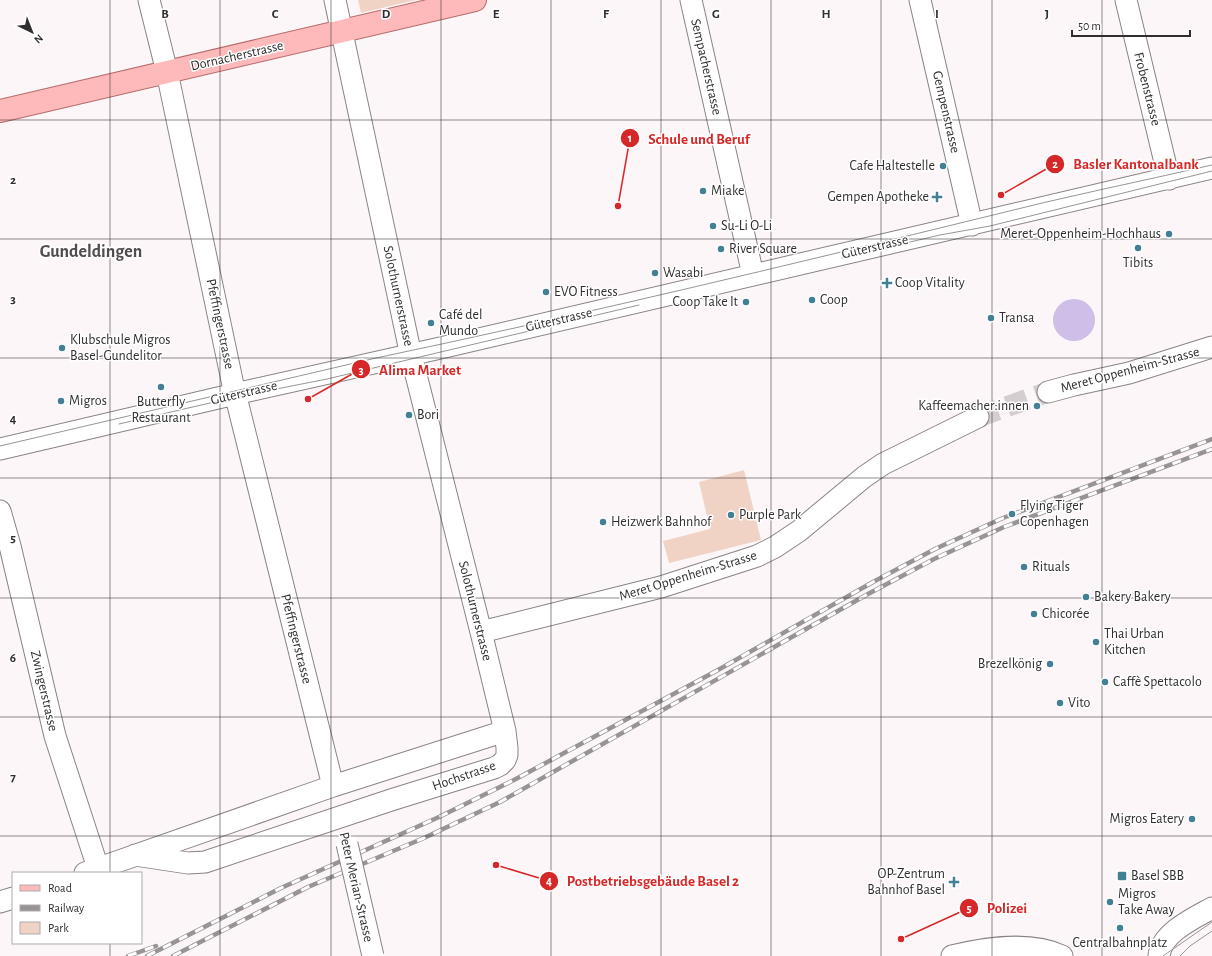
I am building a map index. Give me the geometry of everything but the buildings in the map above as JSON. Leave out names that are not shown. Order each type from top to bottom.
[{"type":"main road","name":"Dornacherstrasse","points":[[0,111],[475,0]]},
{"type":"street","name":"Pfeffingerstrasse","points":[[149,0],[167,72],[235,394],[333,786]]},
{"type":"street","name":"Solothurnerstrasse","points":[[335,0],[411,355],[481,632],[504,731]]},
{"type":"street","name":"Sempacherstrasse","points":[[691,0],[753,275]]},
{"type":"street","name":"Gempenstrasse","points":[[920,0],[972,224]]},
{"type":"street","name":"Frobenstrasse","points":[[1126,0],[1169,179]]},
{"type":"street","name":"Güterstrasse","points":[[0,449],[235,394],[411,355],[1212,168]]},
{"type":"street","name":"Meret Oppenheim-Strasse","points":[[1048,392],[1129,373],[1212,348]]},
{"type":"street","name":"Meret Oppenheim-Strasse","points":[[481,632],[661,587],[757,556],[799,531],[864,477],[883,464],[978,417]]},
{"type":"street","name":"Zwingerstrasse","points":[[0,511],[10,546],[55,736],[92,871]]},
{"type":"street","name":"Hochstrasse","points":[[92,871],[135,855],[333,786],[504,731],[507,755],[505,760],[500,765],[205,862],[188,864],[135,855]]},
{"type":"street","name":"Peter Merian-Strasse","points":[[340,818],[373,956]]},
{"type":"street","points":[[0,902],[12,898]]},
{"type":"street","points":[[1159,956],[1162,947],[1171,935],[1185,924],[1212,908]]},
{"type":"street","points":[[952,956],[1002,948],[1036,949],[1062,956]]},
{"type":"green space","points":[[358,0],[416,0],[361,13]]},
{"type":"green space","name":"Purple Park","points":[[744,470],[761,540],[669,563],[663,541],[710,529],[699,482]]},
{"type":"shaded area","points":[[1070,299],[1078,299],[1089,305],[1095,316],[1095,324],[1089,335],[1078,341],[1070,341],[1059,335],[1053,324],[1053,316],[1059,305]]},
{"type":"tunnel","points":[[978,417],[1048,392]]},
{"type":"tram line","points":[[0,446],[376,358],[683,290],[1045,202],[1212,165]]},
{"type":"tram line","points":[[842,258],[940,235],[990,226],[1212,171]]},
{"type":"tram line","points":[[119,424],[236,397],[327,379],[639,305]]},
{"type":"tram line","points":[[1163,956],[1212,922]]},
{"type":"tram line","points":[[1180,956],[1190,946],[1212,931]]},
{"type":"railway","points":[[147,956],[281,888],[439,817],[514,780],[718,670],[873,582],[935,549],[1003,518],[1212,439]]},
{"type":"railway","points":[[173,956],[308,887],[424,838],[500,802],[868,594],[934,559],[1004,527],[1212,449]]},
{"type":"railway","points":[[128,956],[156,946]]},
{"type":"place","name":"Cafe Haltestelle","points":[[943,166]]},
{"type":"place","name":"Miake","points":[[703,191]]},
{"type":"place","name":"Basler Kantonalbank","points":[[1001,195]]},
{"type":"place","name":"Gempen Apotheke","points":[[937,197]]},
{"type":"place","name":"Schule und Beruf","points":[[618,206]]},
{"type":"place","name":"Su-Li O-Li","points":[[713,226]]},
{"type":"place","name":"Meret-Oppenheim-Hochhaus","points":[[1169,234]]},
{"type":"place","name":"Tibits","points":[[1138,248]]},
{"type":"place","name":"River Square","points":[[721,249]]},
{"type":"place","name":"Wasabi","points":[[655,273]]},
{"type":"place","name":"Coop Vitality","points":[[887,283]]},
{"type":"place","name":"EVO Fitness","points":[[546,292]]},
{"type":"place","name":"Coop","points":[[812,300]]},
{"type":"place","name":"Coop Take It","points":[[746,302]]},
{"type":"place","name":"Transa","points":[[991,318]]},
{"type":"place","name":"Café del Mundo","points":[[431,323]]},
{"type":"place","name":"Klubschule Migros Basel-Gundelitor","points":[[62,348]]},
{"type":"place","name":"Butterfly Restaurant","points":[[161,387]]},
{"type":"place","name":"Alima Market","points":[[308,399]]},
{"type":"place","name":"Migros","points":[[61,401]]},
{"type":"place","name":"Kaffeemacher:innen","points":[[1037,406]]},
{"type":"place","name":"Bori","points":[[409,415]]},
{"type":"place","name":"Flying Tiger Copenhagen","points":[[1012,514]]},
{"type":"place","name":"Purple Park","points":[[731,515]]},
{"type":"place","name":"Heizwerk Bahnhof","points":[[603,522]]},
{"type":"place","name":"Rituals","points":[[1024,567]]},
{"type":"place","name":"Bakery Bakery","points":[[1086,597]]},
{"type":"place","name":"Chicorée","points":[[1034,614]]},
{"type":"place","name":"Thai Urban Kitchen","points":[[1096,642]]},
{"type":"place","name":"Brezelkönig","points":[[1050,664]]},
{"type":"place","name":"Caffè Spettacolo","points":[[1105,682]]},
{"type":"place","name":"Vito","points":[[1060,703]]},
{"type":"place","name":"Migros Eatery","points":[[1192,819]]},
{"type":"place","name":"Postbetriebsgebäude Basel 2","points":[[496,865]]},
{"type":"place","name":"Basel SBB","points":[[1122,876]]},
{"type":"place","name":"OP-Zentrum Bahnhof Basel","points":[[954,882]]},
{"type":"place","name":"Migros Take Away","points":[[1110,902]]},
{"type":"place","name":"Centralbahnplatz","points":[[1120,928]]},
{"type":"place","name":"Polizei","points":[[901,939]]},
{"type":"district","name":"Gundeldingen","points":[[91,252]]}]
